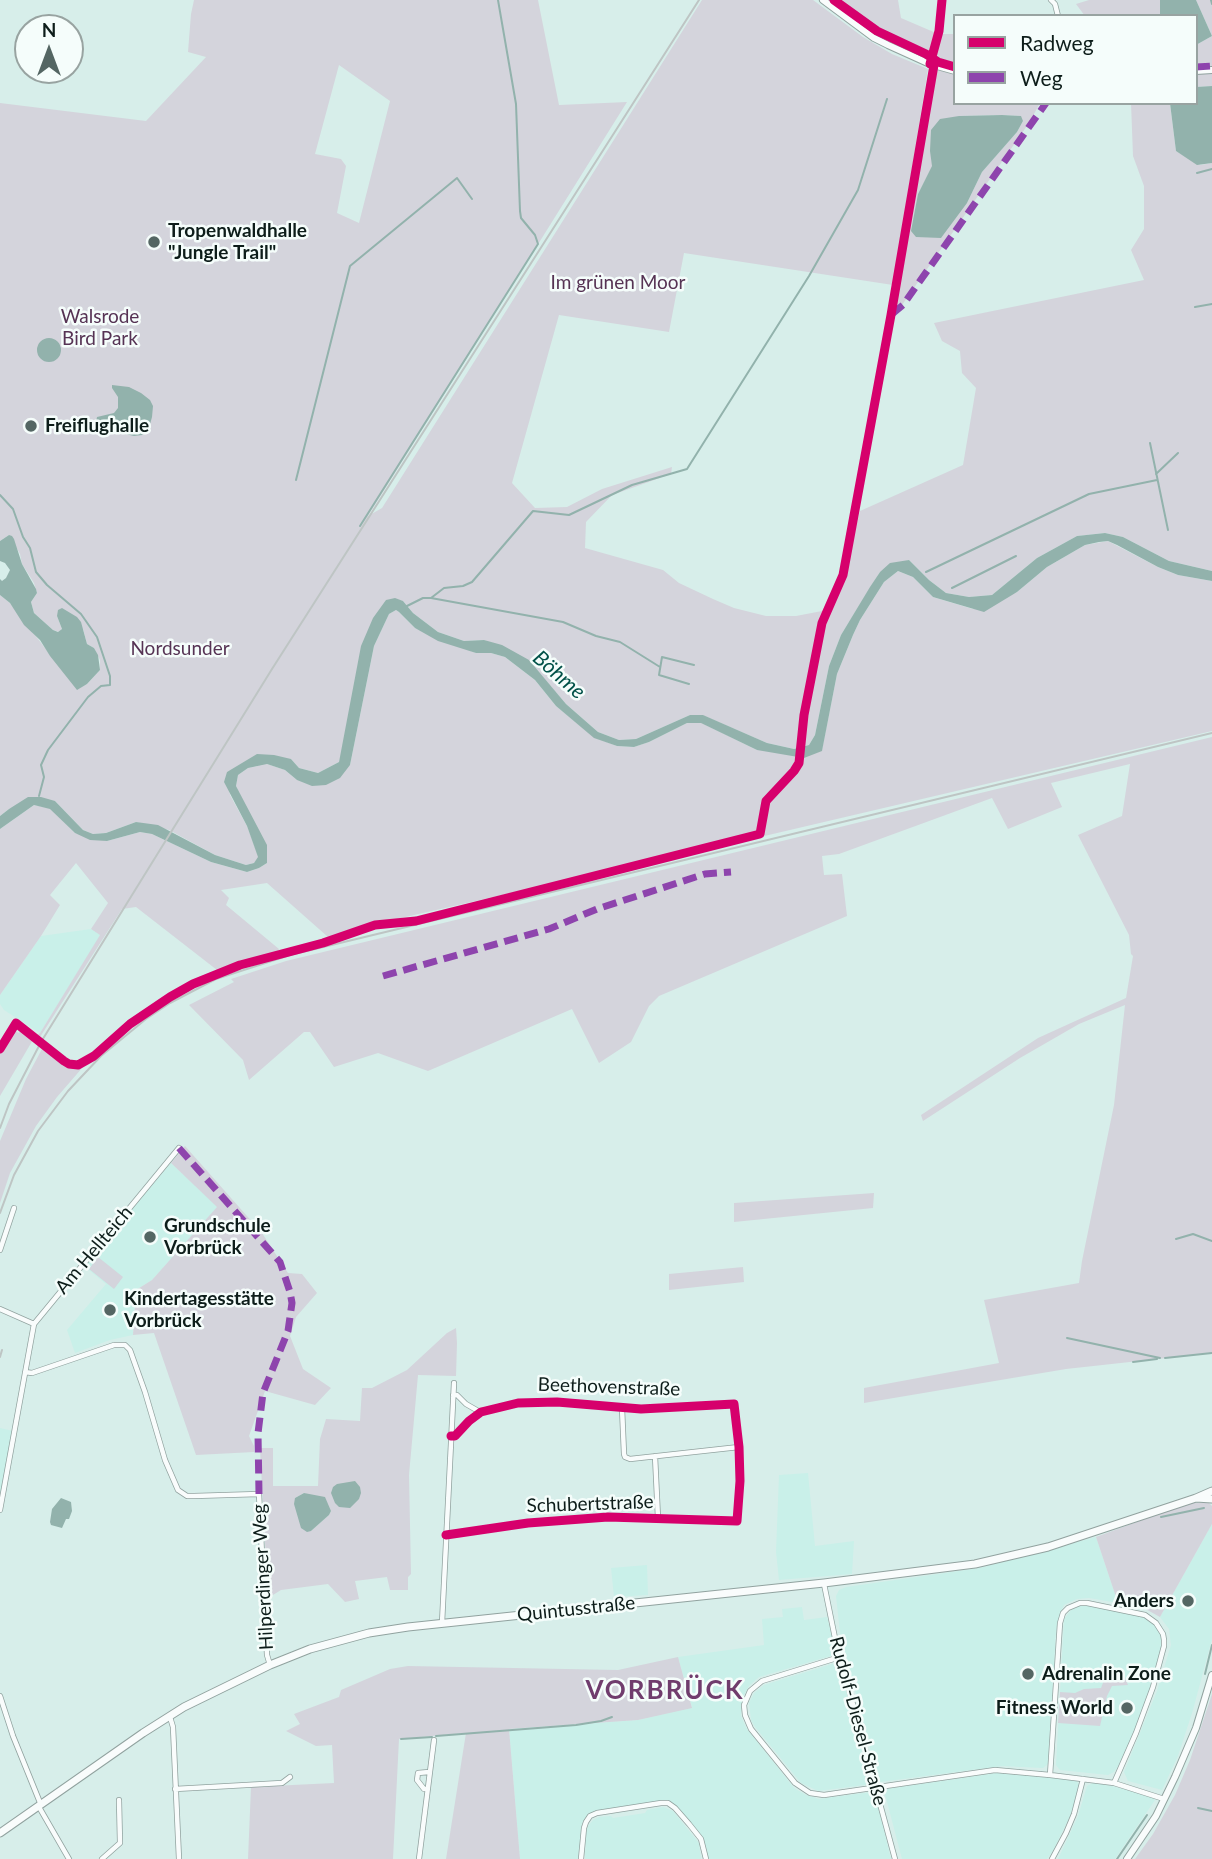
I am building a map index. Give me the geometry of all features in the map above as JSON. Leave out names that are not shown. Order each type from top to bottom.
[{"type":"main road","points":[[823,0],[874,38],[930,64],[953,70]]},
{"type":"main road","name":"Quintusstraße","points":[[0,1833],[184,1707],[270,1665],[310,1649],[369,1633],[824,1583],[933,1570],[1010,1557],[1048,1547],[1212,1491]]},
{"type":"main road","name":"Quintusstraße","points":[[1196,1498],[1212,1499]]},
{"type":"main road","points":[[1127,1859],[1165,1799],[1196,1728],[1212,1675]]},
{"type":"street","points":[[930,64],[939,32],[942,0]]},
{"type":"street","points":[[0,1049],[16,1023]]},
{"type":"street","name":"Am Hellteich","points":[[34,1324],[178,1148]]},
{"type":"street","points":[[0,1250],[14,1208]]},
{"type":"street","points":[[0,1309],[34,1324],[0,1510]]},
{"type":"street","name":"Hilperdinger Weg","points":[[25,1373],[32,1373],[114,1345],[125,1345],[130,1350],[165,1460],[178,1490],[187,1496],[259,1494],[267,1655],[270,1665]]},
{"type":"street","points":[[442,1624],[454,1382]]},
{"type":"street","points":[[453,1395],[481,1412]]},
{"type":"street","name":"Beethovenstraße","points":[[451,1436],[455,1436],[481,1412],[519,1403],[538,1401],[659,1409],[734,1404],[739,1447]]},
{"type":"street","points":[[622,1408],[624,1454],[630,1459],[739,1447]]},
{"type":"street","name":"Schubertstraße","points":[[446,1535],[557,1520],[608,1517],[737,1521],[739,1447]]},
{"type":"street","points":[[655,1456],[658,1518]]},
{"type":"street","name":"Rudolf-Diesel-Straße","points":[[824,1583],[840,1657],[895,1859]]},
{"type":"street","points":[[1050,1774],[1060,1623],[1068,1608],[1087,1603],[1145,1615],[1156,1623],[1164,1640],[1153,1687],[1114,1783]]},
{"type":"street","points":[[840,1657],[762,1681],[755,1685],[746,1699],[745,1715],[751,1729],[794,1783],[803,1790],[824,1795],[995,1770],[1114,1783],[1165,1799]]},
{"type":"street","points":[[0,1696],[40,1806],[69,1859]]},
{"type":"street","points":[[169,1716],[173,1727],[179,1859]]},
{"type":"street","points":[[419,1859],[434,1740]]},
{"type":"street","points":[[427,1789],[416,1780],[418,1773],[429,1772]]},
{"type":"street","points":[[175,1788],[282,1783],[290,1777]]},
{"type":"street","points":[[1052,1859],[1074,1814],[1083,1779]]},
{"type":"street","points":[[102,1859],[120,1843],[119,1800]]},
{"type":"street","points":[[581,1859],[584,1828],[590,1816],[660,1803],[668,1803],[676,1808],[701,1839],[706,1859]]},
{"type":"shaded area","points":[[1160,0],[1196,0],[1212,36],[1198,44],[1198,14],[1160,14]]},
{"type":"shaded area","points":[[1212,86],[1212,163],[1197,165],[1176,151],[1170,105],[1198,105],[1198,87]]},
{"type":"shaded area","points":[[1021,116],[1023,121],[1017,132],[982,172],[967,203],[941,238],[916,237],[911,231],[918,194],[932,166],[931,130],[940,119]]},
{"type":"shaded area","points":[[49,338],[60,345],[61,350],[54,361],[49,362],[38,355],[37,350],[44,339]]},
{"type":"shaded area","points":[[112,385],[129,387],[150,400],[153,406],[152,417],[149,428],[142,435],[117,432],[89,422],[96,422],[97,417],[114,413],[118,408],[118,397]]},
{"type":"shaded area","points":[[1105,533],[1123,537],[1169,561],[1212,571],[1212,581],[1178,575],[1108,541],[1099,542],[1085,545],[1047,567],[1017,592],[984,612],[933,597],[913,577],[898,571],[884,582],[853,635],[837,674],[822,751],[804,758],[757,750],[701,723],[687,723],[634,747],[617,746],[594,738],[556,706],[535,680],[505,657],[476,653],[438,641],[415,628],[396,610],[389,614],[374,646],[350,765],[340,778],[326,785],[312,786],[297,780],[285,770],[267,764],[248,768],[238,775],[236,786],[267,845],[267,863],[259,868],[247,872],[211,862],[152,834],[140,832],[107,841],[90,840],[75,833],[50,809],[34,805],[0,829],[0,816],[28,797],[41,797],[55,801],[83,830],[93,834],[106,833],[136,822],[158,825],[215,855],[246,865],[254,863],[258,857],[247,826],[224,782],[227,772],[257,754],[291,759],[299,768],[318,773],[339,762],[361,646],[373,618],[386,600],[395,598],[403,601],[413,613],[438,632],[464,641],[484,640],[502,645],[529,660],[566,704],[598,732],[619,740],[636,739],[690,715],[703,715],[767,743],[794,749],[809,745],[815,735],[829,666],[841,635],[880,572],[890,563],[909,560],[946,593],[969,597],[992,595],[1037,558],[1077,536]]},
{"type":"shaded area","points":[[9,535],[14,539],[22,564],[36,589],[37,593],[31,602],[34,613],[58,632],[62,629],[57,616],[58,610],[62,608],[77,617],[87,644],[94,648],[98,655],[100,670],[77,690],[40,640],[24,625],[10,603],[0,595],[0,579],[2,581],[6,578],[10,570],[0,561],[0,541]]},
{"type":"shaded area","points":[[91,929],[101,935],[40,1033],[4,1010],[0,1004],[0,995],[41,936]]},
{"type":"shaded area","name":"Grundschule Vorbrück","points":[[171,1163],[218,1207],[152,1280],[136,1290],[133,1335],[75,1353],[67,1330],[106,1284],[84,1266]]},
{"type":"shaded area","points":[[0,1428],[13,1431],[0,1499]]},
{"type":"shaded area","points":[[808,1473],[815,1546],[854,1541],[852,1574],[779,1580],[776,1552],[779,1475]]},
{"type":"shaded area","points":[[355,1481],[360,1487],[359,1499],[350,1508],[339,1507],[331,1493],[333,1487]]},
{"type":"shaded area","points":[[304,1493],[325,1497],[331,1511],[307,1532],[301,1528],[294,1504],[295,1498]]},
{"type":"shaded area","points":[[61,1498],[71,1502],[72,1511],[62,1528],[51,1525],[50,1522],[52,1509]]},
{"type":"shaded area","points":[[1212,1524],[1212,1639],[1178,1756],[1162,1790],[1128,1781],[1124,1772],[1157,1691],[1171,1645],[1169,1629],[1160,1617]]},
{"type":"shaded area","points":[[1096,1537],[1118,1603],[1089,1598],[1077,1599],[1064,1605],[1059,1616],[1048,1764],[1043,1768],[1002,1766],[880,1782],[840,1633],[836,1596],[839,1590],[980,1568]]},
{"type":"shaded area","points":[[647,1565],[648,1595],[614,1597],[611,1568]]},
{"type":"shaded area","points":[[1090,1605],[1139,1615],[1156,1623],[1162,1634],[1163,1646],[1151,1689],[1134,1734],[1119,1765],[1108,1775],[1060,1770],[1056,1765],[1064,1619],[1071,1610]]},
{"type":"shaded area","points":[[802,1607],[804,1620],[827,1617],[836,1650],[834,1655],[759,1677],[749,1686],[742,1699],[741,1716],[747,1729],[794,1788],[806,1795],[819,1799],[871,1792],[875,1794],[891,1859],[709,1859],[704,1840],[669,1802],[588,1816],[582,1823],[578,1859],[520,1859],[509,1729],[638,1720],[692,1707],[678,1657],[764,1645],[762,1619],[783,1617],[782,1609]]},
{"type":"shaded area","points":[[835,1663],[840,1667],[870,1780],[865,1785],[818,1791],[801,1783],[755,1727],[751,1720],[749,1703],[754,1693],[764,1685]]},
{"type":"shaded area","points":[[997,1773],[1076,1780],[1080,1786],[1071,1814],[1047,1859],[902,1859],[885,1794],[887,1789]]},
{"type":"shaded area","points":[[1095,1782],[1152,1796],[1155,1800],[1115,1859],[1058,1859],[1078,1816],[1087,1786]]},
{"type":"shaded area","points":[[663,1807],[673,1811],[699,1843],[701,1859],[585,1859],[586,1833],[593,1820],[599,1817],[613,1818],[645,1813],[647,1810]]},
{"type":"green space","points":[[194,0],[538,0],[559,105],[627,102],[368,516],[382,508],[702,0],[813,0],[863,37],[892,54],[928,69],[893,285],[684,253],[669,332],[559,315],[512,483],[535,508],[567,507],[602,489],[672,467],[671,474],[612,495],[586,522],[585,548],[663,570],[679,583],[713,599],[734,608],[766,616],[796,616],[822,611],[845,573],[860,511],[963,465],[976,388],[962,373],[960,351],[942,341],[934,323],[1144,280],[1131,250],[1144,229],[1144,186],[1133,156],[1131,105],[1170,105],[1176,151],[1200,165],[1212,163],[1212,571],[1169,561],[1123,537],[1105,533],[1077,536],[1037,558],[992,595],[969,597],[946,593],[909,560],[880,572],[841,635],[829,666],[815,735],[809,745],[794,749],[767,743],[702,715],[690,715],[636,739],[619,740],[598,732],[566,704],[528,660],[484,640],[464,641],[438,632],[413,613],[403,601],[386,600],[339,762],[318,773],[299,768],[291,759],[227,772],[230,795],[247,826],[259,858],[254,863],[246,865],[215,855],[169,830],[136,822],[106,833],[93,834],[83,830],[55,801],[9,809],[0,816],[0,595],[10,603],[77,689],[87,684],[100,670],[100,660],[94,648],[87,644],[83,629],[57,616],[62,629],[59,632],[34,613],[31,602],[37,593],[34,583],[9,535],[0,541],[0,103],[146,121],[206,57],[188,52]],"holes":[[[339,65],[390,101],[359,223],[337,213],[346,166],[341,159],[315,154]]]},
{"type":"green space","points":[[838,0],[898,0],[901,18],[936,33],[929,52],[887,35]]},
{"type":"green space","points":[[1089,0],[1160,0],[1160,14],[1084,14],[1076,4]]},
{"type":"green space","points":[[1196,0],[1212,0],[1212,36]]},
{"type":"green space","points":[[941,34],[953,34],[953,62],[936,58]]},
{"type":"green space","points":[[1212,36],[1212,86],[1198,87],[1198,44]]},
{"type":"green space","points":[[935,69],[953,74],[953,105],[1039,105],[902,305],[894,310]],"holes":[[[959,116],[1020,116],[1023,121],[1017,132],[982,172],[967,203],[918,194]]]},
{"type":"green space","points":[[1108,541],[1178,575],[1212,581],[1212,731],[726,845],[722,842],[328,937],[267,883],[221,890],[229,898],[226,905],[279,949],[217,970],[136,907],[122,909],[40,1037],[37,1035],[100,935],[91,929],[108,903],[76,863],[50,895],[60,905],[0,995],[0,829],[34,805],[50,808],[75,833],[107,841],[140,832],[152,834],[211,862],[247,872],[259,868],[267,863],[236,786],[238,775],[248,768],[267,764],[285,770],[297,780],[350,765],[374,646],[389,614],[396,610],[415,628],[476,653],[505,657],[535,680],[556,706],[594,737],[617,746],[634,747],[694,722],[702,723],[757,750],[822,750],[837,674],[853,635],[884,582],[898,571],[913,577],[933,597],[973,609],[1017,592],[1047,567],[1085,545]]},
{"type":"green space","points":[[1212,737],[1212,1353],[1066,1369],[864,1403],[864,1388],[999,1363],[984,1300],[1079,1283],[1114,1105],[1125,1005],[1079,1024],[1020,1058],[923,1121],[921,1115],[1038,1038],[1126,998],[1133,956],[1129,935],[1078,835],[1122,816],[1130,764],[1051,783],[1062,807],[1008,829],[992,798],[839,854],[822,856],[824,875],[842,874],[847,916],[659,996],[649,1006],[631,1042],[599,1063],[572,1009],[428,1071],[378,1053],[334,1067],[310,1032],[304,1032],[249,1080],[243,1060],[189,1005],[234,982],[231,979],[286,961]]},
{"type":"green space","points":[[21,1030],[34,1038],[0,1096],[0,1053],[15,1031],[19,1033]]},
{"type":"green space","points":[[43,1047],[68,1066],[83,1067],[36,1126],[10,1173],[0,1203],[0,1141],[26,1079]]},
{"type":"green space","points":[[185,1146],[262,1233],[288,1273],[302,1274],[317,1293],[296,1317],[290,1336],[303,1369],[331,1388],[315,1405],[265,1391],[249,1436],[254,1452],[196,1455],[154,1333],[133,1335],[136,1290],[152,1280],[217,1207],[171,1163]]},
{"type":"green space","points":[[874,1193],[873,1208],[734,1222],[734,1203]]},
{"type":"green space","points":[[98,1257],[123,1277],[114,1289],[89,1269]]},
{"type":"green space","points":[[743,1267],[744,1282],[669,1290],[669,1274]]},
{"type":"green space","points":[[456,1328],[456,1376],[418,1375],[409,1475],[411,1574],[408,1577],[408,1590],[390,1590],[387,1577],[355,1581],[359,1599],[345,1602],[328,1584],[281,1590],[268,1598],[260,1448],[273,1448],[273,1486],[318,1486],[320,1439],[326,1419],[360,1421],[362,1388],[372,1388],[407,1370]],"holes":[[[304,1493],[331,1511],[311,1531],[295,1498]]]},
{"type":"green space","points":[[1208,1502],[1212,1506],[1212,1524],[1160,1617],[1142,1607],[1118,1603],[1096,1537],[1172,1509]]},
{"type":"green space","points":[[678,1657],[692,1708],[638,1720],[509,1729],[520,1859],[446,1859],[466,1733],[399,1739],[393,1859],[248,1859],[251,1787],[334,1783],[332,1745],[316,1746],[286,1731],[300,1724],[294,1714],[339,1697],[341,1690],[390,1669],[408,1666],[618,1670]]},
{"type":"green space","points":[[1107,1672],[1124,1675],[1128,1685],[1112,1686],[1100,1726],[1058,1723],[1060,1692],[1075,1693],[1084,1689],[1101,1688]]},
{"type":"green space","points":[[1212,1694],[1212,1859],[1135,1859],[1175,1795]]},
{"type":"waterway","points":[[360,526],[538,244],[535,235],[521,218],[516,104],[498,0]]},
{"type":"waterway","points":[[1211,0],[1212,4]]},
{"type":"waterway","points":[[431,598],[444,588],[472,582],[533,511],[569,515],[632,485],[687,469],[809,276],[858,190],[887,99]]},
{"type":"waterway","points":[[1197,173],[1212,169]]},
{"type":"waterway","points":[[296,480],[350,266],[457,178],[472,199]]},
{"type":"waterway","points":[[1195,307],[1212,304]]},
{"type":"waterway","points":[[1150,443],[1168,530]]},
{"type":"waterway","points":[[1156,474],[1178,453]]},
{"type":"waterway","points":[[926,572],[1089,494],[1157,480]]},
{"type":"waterway","points":[[0,495],[13,509],[30,548],[36,572],[81,614],[97,637],[110,676],[110,685],[101,686],[88,697],[48,750],[41,765],[44,777],[39,796]]},
{"type":"waterway","points":[[952,588],[1016,556]]},
{"type":"waterway","points":[[407,606],[423,598],[431,598],[563,622],[596,636],[620,642],[660,667]]},
{"type":"waterway","points":[[689,684],[659,675],[662,657],[694,665]]},
{"type":"waterway","points":[[1176,1239],[1193,1234],[1212,1241]]},
{"type":"waterway","points":[[1067,1338],[1160,1358]]},
{"type":"waterway","points":[[1165,1358],[1212,1353]]},
{"type":"waterway","points":[[1133,1362],[1157,1359]]},
{"type":"waterway","points":[[1161,1517],[1204,1508]]},
{"type":"waterway","points":[[1205,1674],[1212,1645]]},
{"type":"waterway","points":[[436,1736],[576,1725],[612,1717]]},
{"type":"waterway","points":[[401,1739],[432,1737]]},
{"type":"waterway","points":[[1198,1808],[1212,1811]]},
{"type":"waterway","points":[[1117,1859],[1147,1815]]},
{"type":"railway","points":[[0,1128],[9,1104],[41,1042],[272,669],[699,0]]},
{"type":"railway","points":[[0,1213],[14,1175],[38,1131],[68,1091],[101,1056],[146,1019],[216,979],[290,955],[1212,733]]},
{"type":"railway","points":[[0,1357],[2,1350]]},
{"type":"marked path","points":[[1198,67],[1212,66]]},
{"type":"marked path","points":[[892,314],[903,305],[1045,105]]},
{"type":"marked path","points":[[383,976],[549,929],[597,909],[705,874],[731,872]]},
{"type":"marked path","points":[[179,1148],[280,1262],[290,1292],[292,1303],[288,1331],[263,1393],[258,1433],[259,1494]]},
{"type":"cycle path","points":[[834,0],[877,31],[938,62],[953,66]]},
{"type":"cycle path","points":[[0,1049],[16,1023],[64,1061],[78,1065],[94,1056],[130,1024],[170,997],[193,984],[240,965],[323,943],[375,925],[416,921],[760,834],[766,801],[799,763],[804,715],[822,623],[843,575],[891,315],[934,65],[930,64],[939,31],[942,0]]},
{"type":"cycle path","points":[[446,1535],[528,1523],[608,1517],[737,1521],[740,1481],[734,1404],[641,1409],[557,1402],[518,1403],[481,1412],[455,1436],[451,1436]]},
{"type":"place","name":"Tropenwaldhalle \"Jungle Trail\"","points":[[154,242]]},
{"type":"place","name":"Freiflughalle","points":[[31,426]]},
{"type":"place","name":"Grundschule Vorbrück","points":[[150,1237]]},
{"type":"place","name":"Kindertagesstätte Vorbrück","points":[[110,1310]]},
{"type":"place","name":"Anders","points":[[1188,1601]]},
{"type":"place","name":"Adrenalin Zone","points":[[1028,1674]]},
{"type":"place","name":"Fitness World","points":[[1127,1708]]},
{"type":"district","name":"VORBRÜCK","points":[[665,1691]]},
{"type":"park label","name":"Im grünen Moor","points":[[618,283]]},
{"type":"park label","name":"Walsrode Bird Park","points":[[100,328]]},
{"type":"park label","name":"Nordsunder","points":[[180,649]]},
{"type":"water label","name":"Böhme","points":[[559,675]]}]
